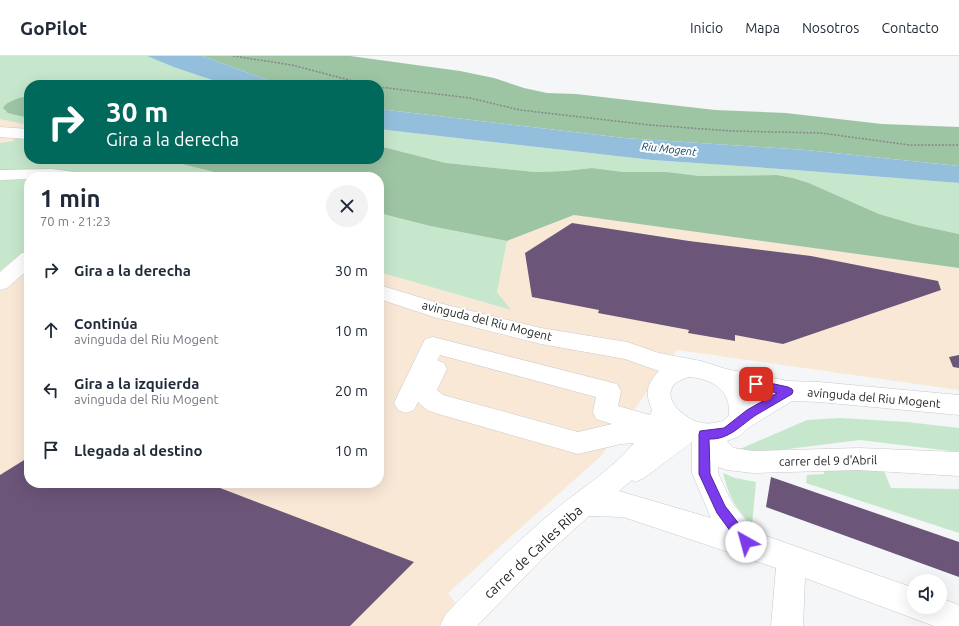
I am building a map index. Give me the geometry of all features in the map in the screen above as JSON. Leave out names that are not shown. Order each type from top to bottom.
[{"type":"street","points":[[0,132],[24,134]]},
{"type":"street","points":[[69,164],[77,172]]},
{"type":"street","points":[[0,176],[24,175]]},
{"type":"street","points":[[0,283],[24,262]]},
{"type":"street","name":"avinguda del Riu Mogent","points":[[384,294],[434,309],[541,336],[627,351],[658,362],[689,368]]},
{"type":"street","points":[[406,403],[433,345],[609,391],[605,412],[658,416],[702,433],[727,432],[739,421],[788,391]]},
{"type":"street","name":"avinguda del Riu Mogent","points":[[596,346],[635,366],[650,376],[658,416]]},
{"type":"street","points":[[446,348],[424,393],[435,403],[578,443],[588,443],[598,439],[632,432],[658,416]]},
{"type":"street","points":[[658,416],[661,382],[666,376],[676,370],[689,368],[701,369],[721,377],[729,383],[740,397],[742,410],[739,421]]},
{"type":"street","name":"avinguda del Riu Mogent","points":[[721,377],[788,391],[819,392],[959,405]]},
{"type":"street","name":"carrer de Carles Riba","points":[[456,626],[565,518],[612,481],[643,451],[658,416]]},
{"type":"street","points":[[702,433],[705,474],[721,510],[746,542]]},
{"type":"street","name":"carrer de Carles Riba","points":[[612,481],[702,433]]},
{"type":"street","name":"carrer del 9 d'Abril","points":[[702,433],[727,459],[752,462],[859,459],[959,464]]},
{"type":"street","points":[[585,503],[623,504],[746,542],[907,600]]},
{"type":"street","points":[[787,626],[791,559]]},
{"type":"street","points":[[943,614],[959,620]]},
{"type":"path","points":[[233,56],[292,65],[349,80]]},
{"type":"path","points":[[384,88],[470,98],[520,110],[650,125],[732,131],[821,133],[909,145],[959,145]]},
{"type":"shaded area","points":[[2,118],[24,124],[24,131],[13,141],[0,143],[0,119]]},
{"type":"shaded area","points":[[574,215],[959,268],[959,390],[677,350],[601,456],[448,593],[474,626],[0,626],[0,271],[24,251],[24,488],[384,488],[384,273],[510,310],[497,292],[507,241]]},
{"type":"green space","points":[[0,56],[147,56],[212,80],[24,80],[24,97],[9,102],[5,111],[24,117],[24,124],[0,119]]},
{"type":"green space","points":[[202,56],[350,56],[460,71],[494,78],[524,88],[547,93],[576,94],[715,110],[786,113],[882,124],[959,127],[959,166],[806,150],[624,138],[384,110],[384,80],[267,80]]},
{"type":"green space","points":[[24,97],[24,117],[8,113],[3,108],[11,101]]},
{"type":"green space","points":[[384,130],[652,160],[959,183],[959,234],[917,225],[879,214],[809,183],[777,175],[699,176],[623,172],[592,168],[535,172],[446,163],[384,147]]},
{"type":"green space","points":[[24,131],[24,164],[182,164],[214,172],[24,172],[24,251],[0,271],[0,143],[13,141]]},
{"type":"green space","points":[[384,147],[446,163],[535,172],[592,168],[623,172],[666,172],[699,176],[777,175],[809,183],[879,214],[917,225],[959,234],[959,268],[574,215],[507,241],[430,226],[384,214],[384,172],[214,172],[182,164],[384,164]]},
{"type":"green space","points":[[384,214],[430,226],[507,241],[497,292],[511,310],[384,273]]},
{"type":"green space","points":[[840,418],[907,422],[959,428],[959,452],[860,440],[747,454],[733,452],[807,420]]},
{"type":"green space","points":[[824,469],[884,471],[891,488],[959,489],[959,533],[806,483],[807,475],[824,474]]},
{"type":"green space","points":[[723,473],[735,478],[756,482],[752,525],[733,502]]},
{"type":"water","points":[[147,56],[202,56],[267,80],[212,80]]},
{"type":"water","name":"Riu Mogent","points":[[384,110],[624,138],[806,150],[959,166],[959,183],[795,170],[652,160],[384,130]]},
{"type":"building","points":[[572,223],[689,241],[811,256],[938,281],[941,290],[783,344],[735,335],[735,341],[688,333],[689,330],[598,313],[599,310],[532,297],[525,253]]},
{"type":"building","points":[[959,355],[959,368],[953,367],[949,357]]},
{"type":"building","points":[[24,460],[24,488],[220,488],[414,562],[350,626],[0,626],[0,475]]},
{"type":"building","points":[[771,477],[959,542],[959,577],[766,507]]},
{"type":"route","points":[[746,542],[721,510],[705,474],[704,434],[715,435],[727,432],[739,421],[788,391],[756,384]]}]
